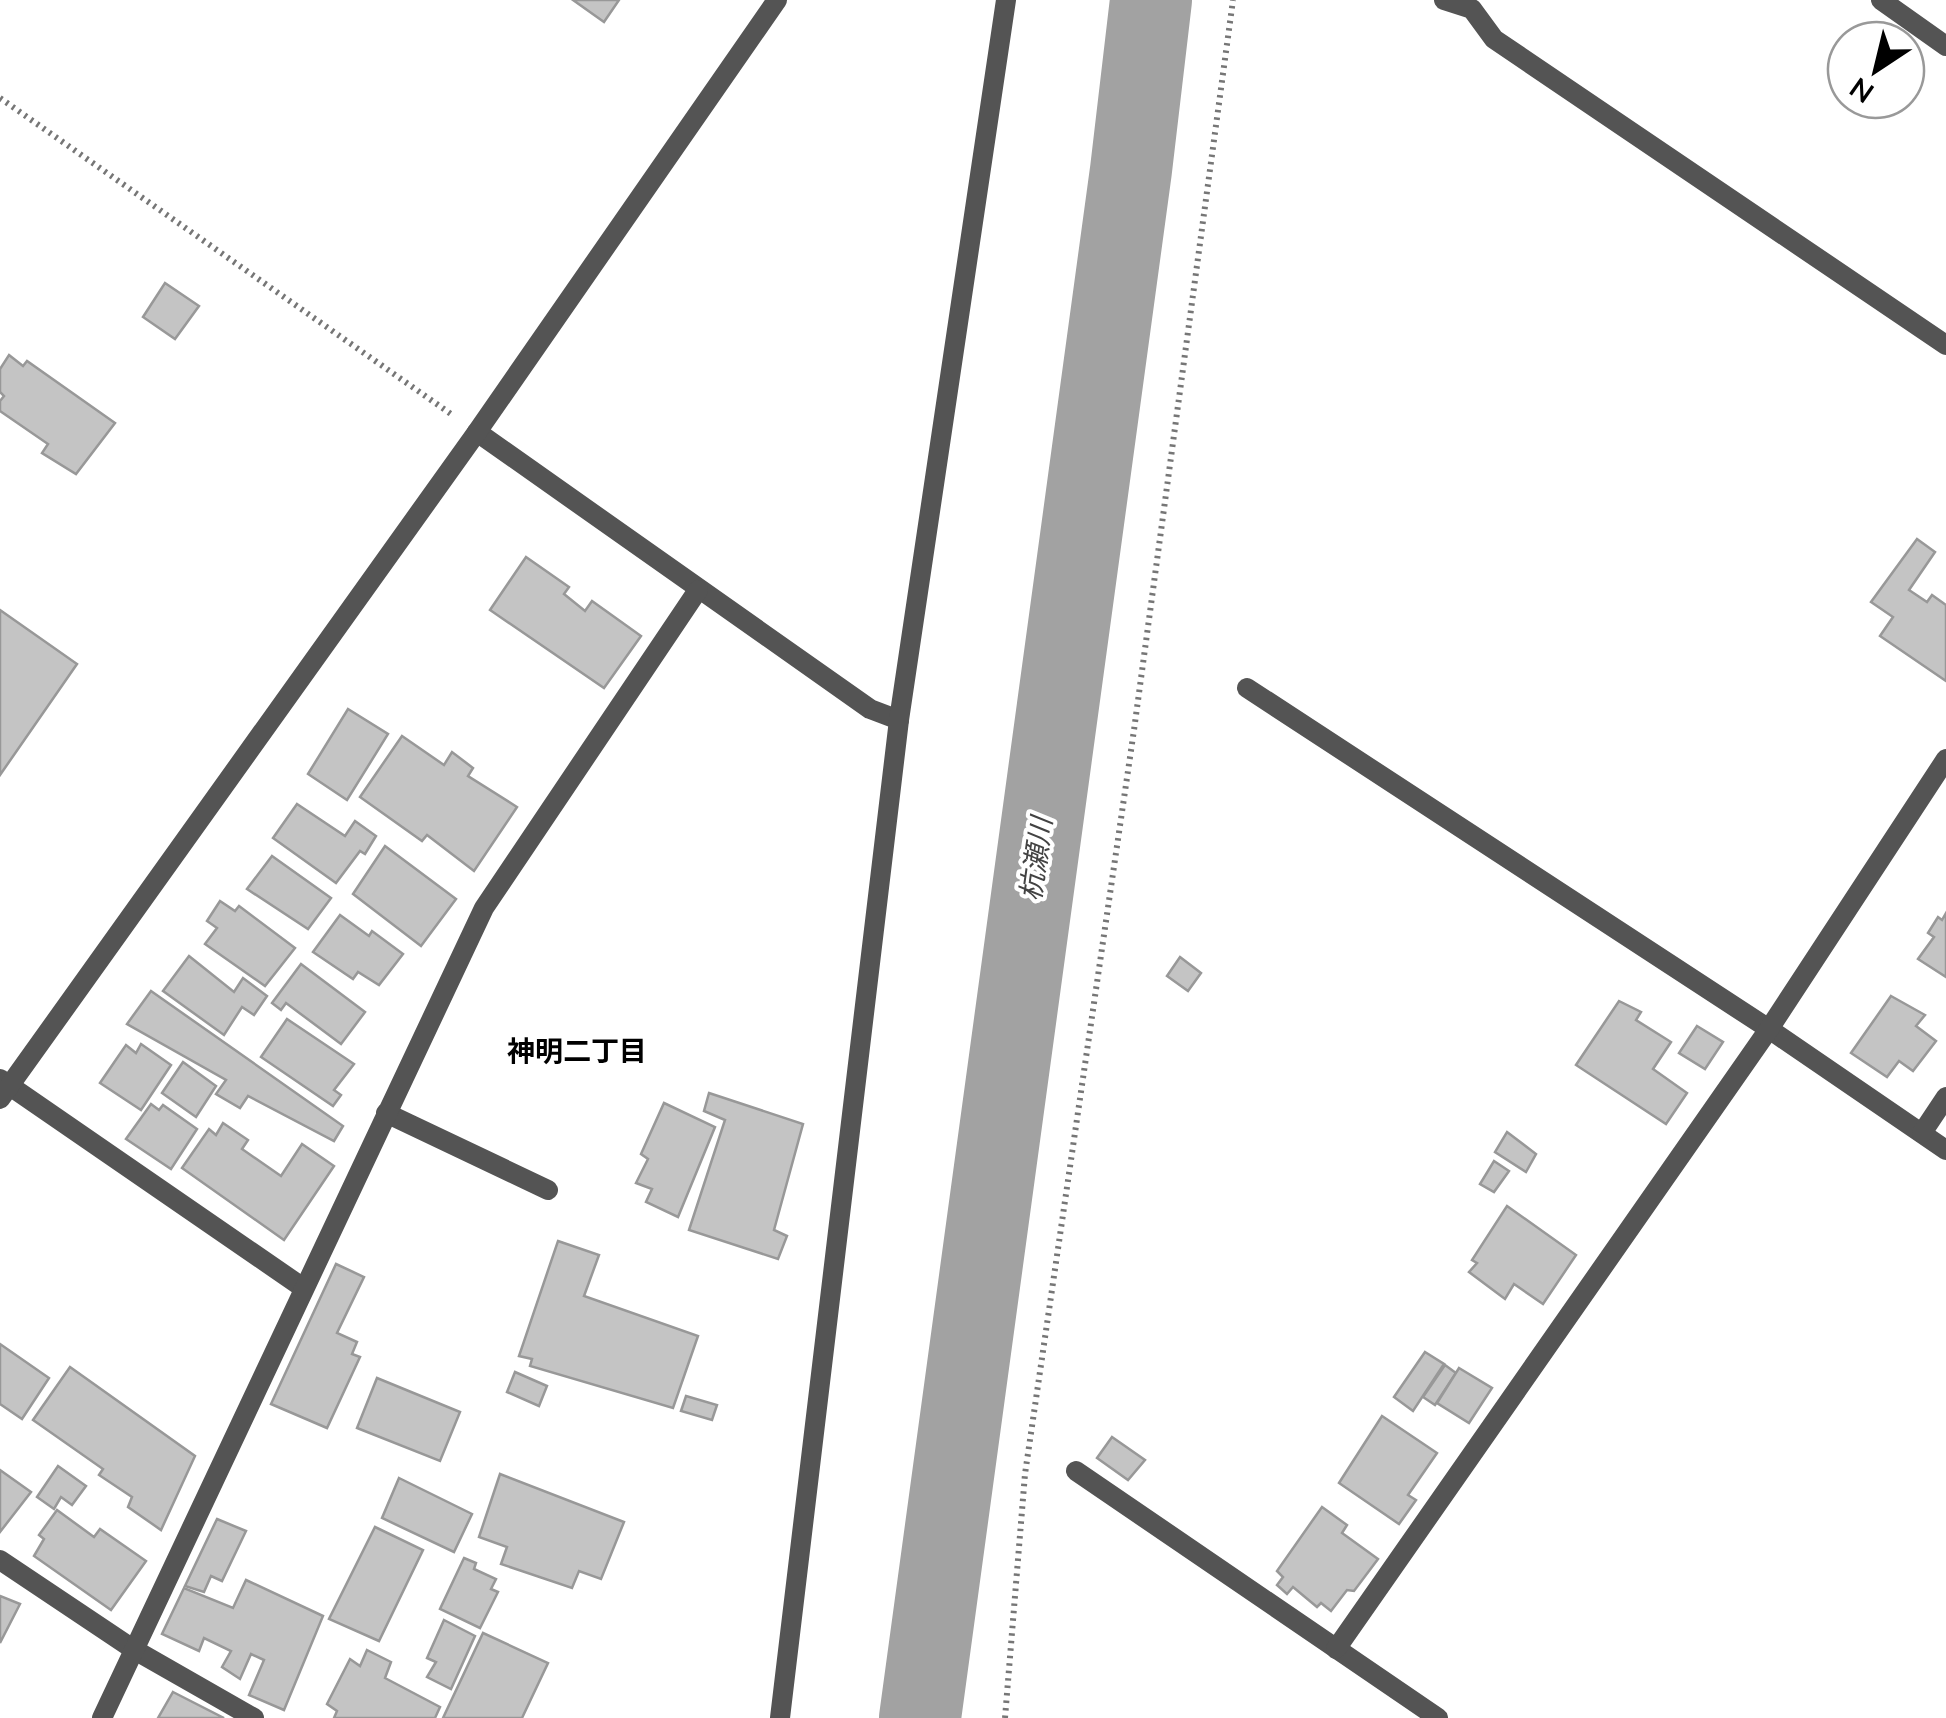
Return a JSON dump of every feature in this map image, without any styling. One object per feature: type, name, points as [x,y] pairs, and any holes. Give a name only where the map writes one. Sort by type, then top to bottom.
[{"type":"street","points":[[302,1287],[3,1088],[477,432],[776,0]]},
{"type":"street","points":[[780,1718],[899,720],[1006,0]]},
{"type":"street","points":[[1444,0],[1474,4],[1494,39],[1946,345]]},
{"type":"street","points":[[1881,0],[1946,46]]},
{"type":"street","points":[[477,432],[870,709],[899,720]]},
{"type":"street","points":[[102,1718],[484,908],[698,590]]},
{"type":"street","points":[[1247,688],[1770,1029],[1946,1150]]},
{"type":"street","points":[[1336,1649],[1770,1029],[1946,759]]},
{"type":"street","points":[[1922,1133],[1946,1097]]},
{"type":"street","points":[[386,1113],[548,1190]]},
{"type":"street","points":[[1076,1471],[1438,1718]]},
{"type":"street","points":[[0,1560],[133,1650],[254,1718]]},
{"type":"path","points":[[1006,1718],[1025,1474],[1134,730],[1233,0]]},
{"type":"path","points":[[0,98],[477,432]]},
{"type":"building","points":[[573,0],[619,0],[604,22]]},
{"type":"building","points":[[165,283],[199,306],[175,339],[143,317]]},
{"type":"building","points":[[9,355],[23,366],[27,361],[115,423],[76,474],[42,453],[48,444],[0,411],[4,396],[0,392],[0,369]]},
{"type":"building","points":[[1917,539],[1935,552],[1909,590],[1927,602],[1932,595],[1946,605],[1946,681],[1880,636],[1893,617],[1871,602]]},
{"type":"building","points":[[526,557],[569,587],[564,594],[585,611],[592,601],[641,636],[604,688],[490,610]]},
{"type":"building","points":[[0,610],[77,664],[0,775]]},
{"type":"building","points":[[348,709],[388,734],[347,800],[308,774]]},
{"type":"building","points":[[402,736],[444,765],[452,752],[473,768],[468,776],[517,807],[474,871],[427,835],[422,841],[360,797]]},
{"type":"building","points":[[297,804],[345,836],[355,821],[376,836],[365,854],[360,851],[336,883],[273,838]]},
{"type":"building","points":[[385,846],[456,899],[421,946],[353,894]]},
{"type":"building","points":[[272,856],[331,898],[308,929],[247,889]]},
{"type":"building","points":[[220,901],[235,911],[239,906],[295,948],[265,986],[205,944],[217,928],[207,921]]},
{"type":"building","points":[[1946,913],[1946,977],[1918,959],[1934,937],[1928,933],[1938,917],[1942,920]]},
{"type":"building","points":[[340,915],[369,936],[372,931],[403,954],[379,985],[358,972],[353,979],[313,952]]},
{"type":"building","points":[[189,956],[234,992],[243,978],[267,996],[254,1015],[242,1007],[224,1035],[163,991]]},
{"type":"building","points":[[1180,957],[1201,973],[1188,991],[1167,976]]},
{"type":"building","points":[[301,964],[365,1012],[341,1044],[286,1003],[281,1010],[272,1003]]},
{"type":"building","points":[[151,991],[343,1126],[334,1141],[248,1096],[240,1108],[216,1094],[226,1080],[127,1024]]},
{"type":"building","points":[[1891,996],[1925,1015],[1916,1026],[1936,1041],[1913,1071],[1899,1061],[1887,1077],[1851,1053]]},
{"type":"building","points":[[1619,1001],[1641,1012],[1636,1020],[1671,1042],[1653,1069],[1687,1093],[1666,1124],[1576,1065]]},
{"type":"building","points":[[287,1019],[354,1064],[334,1090],[341,1095],[333,1106],[261,1057]]},
{"type":"building","points":[[1697,1026],[1723,1042],[1705,1069],[1679,1053]]},
{"type":"building","points":[[141,1044],[171,1065],[141,1110],[100,1083],[126,1045],[136,1053]]},
{"type":"building","points":[[183,1062],[216,1086],[196,1117],[162,1093]]},
{"type":"building","points":[[709,1093],[803,1124],[774,1230],[787,1236],[778,1259],[689,1230],[725,1120],[704,1111]]},
{"type":"building","points":[[664,1103],[715,1127],[678,1217],[646,1202],[652,1189],[636,1183],[648,1159],[641,1154]]},
{"type":"building","points":[[151,1104],[159,1110],[163,1105],[197,1129],[171,1169],[126,1139]]},
{"type":"building","points":[[223,1123],[248,1140],[242,1149],[281,1176],[302,1144],[334,1166],[284,1240],[182,1168],[209,1129],[216,1135]]},
{"type":"building","points":[[1507,1132],[1536,1154],[1526,1172],[1495,1152]]},
{"type":"building","points":[[1494,1161],[1509,1171],[1494,1192],[1480,1184]]},
{"type":"building","points":[[1507,1206],[1576,1255],[1543,1304],[1514,1284],[1505,1299],[1469,1272],[1477,1263],[1472,1260]]},
{"type":"building","points":[[558,1241],[599,1255],[584,1296],[698,1336],[673,1408],[530,1366],[532,1359],[519,1356]]},
{"type":"building","points":[[336,1264],[364,1277],[337,1333],[357,1342],[352,1354],[360,1357],[327,1428],[271,1404]]},
{"type":"building","points":[[0,1344],[49,1378],[22,1419],[0,1404]]},
{"type":"building","points":[[1425,1352],[1444,1364],[1413,1411],[1394,1397]]},
{"type":"building","points":[[1445,1365],[1456,1373],[1435,1405],[1423,1397]]},
{"type":"building","points":[[70,1367],[195,1456],[161,1530],[128,1507],[132,1497],[99,1475],[103,1469],[33,1420]]},
{"type":"building","points":[[1459,1368],[1492,1388],[1469,1423],[1437,1403]]},
{"type":"building","points":[[515,1372],[547,1386],[539,1406],[507,1392]]},
{"type":"building","points":[[377,1378],[460,1412],[440,1461],[357,1428]]},
{"type":"building","points":[[686,1396],[717,1405],[712,1420],[681,1411]]},
{"type":"building","points":[[1382,1416],[1437,1453],[1408,1495],[1416,1500],[1399,1524],[1339,1483]]},
{"type":"building","points":[[1112,1437],[1145,1460],[1128,1480],[1097,1458]]},
{"type":"building","points":[[58,1466],[86,1486],[72,1505],[61,1497],[54,1509],[37,1497]]},
{"type":"building","points":[[0,1470],[31,1492],[0,1532]]},
{"type":"building","points":[[500,1474],[624,1522],[601,1579],[579,1571],[572,1588],[501,1564],[507,1547],[479,1537]]},
{"type":"building","points":[[399,1478],[472,1514],[454,1552],[382,1518]]},
{"type":"building","points":[[1322,1507],[1347,1525],[1342,1533],[1378,1559],[1354,1591],[1347,1590],[1331,1611],[1321,1603],[1317,1607],[1293,1587],[1287,1594],[1277,1585],[1283,1577],[1277,1571]]},
{"type":"building","points":[[57,1510],[94,1537],[100,1529],[146,1561],[111,1610],[34,1556],[44,1539],[39,1535]]},
{"type":"building","points":[[217,1519],[246,1531],[222,1581],[211,1576],[204,1592],[185,1586]]},
{"type":"building","points":[[375,1527],[423,1550],[379,1641],[329,1619]]},
{"type":"building","points":[[464,1558],[476,1563],[474,1569],[496,1579],[491,1589],[498,1592],[480,1628],[440,1609]]},
{"type":"building","points":[[246,1580],[323,1616],[284,1710],[249,1695],[264,1660],[251,1654],[240,1679],[222,1667],[231,1651],[204,1638],[199,1651],[162,1634],[184,1588],[233,1608]]},
{"type":"building","points":[[0,1596],[20,1604],[0,1643]]},
{"type":"building","points":[[444,1620],[475,1636],[451,1689],[427,1677],[436,1662],[427,1658]]},
{"type":"building","points":[[483,1633],[548,1663],[522,1718],[443,1718]]},
{"type":"building","points":[[367,1650],[391,1662],[385,1678],[440,1707],[435,1718],[334,1718],[337,1711],[327,1704],[350,1659],[360,1666]]},
{"type":"building","points":[[173,1692],[224,1718],[158,1718]]},
{"type":"waterway","name":"杭瀬川","points":[[920,1718],[1151,0]]},
{"type":"district","name":"神明二丁目","points":[[577,1051]]}]
